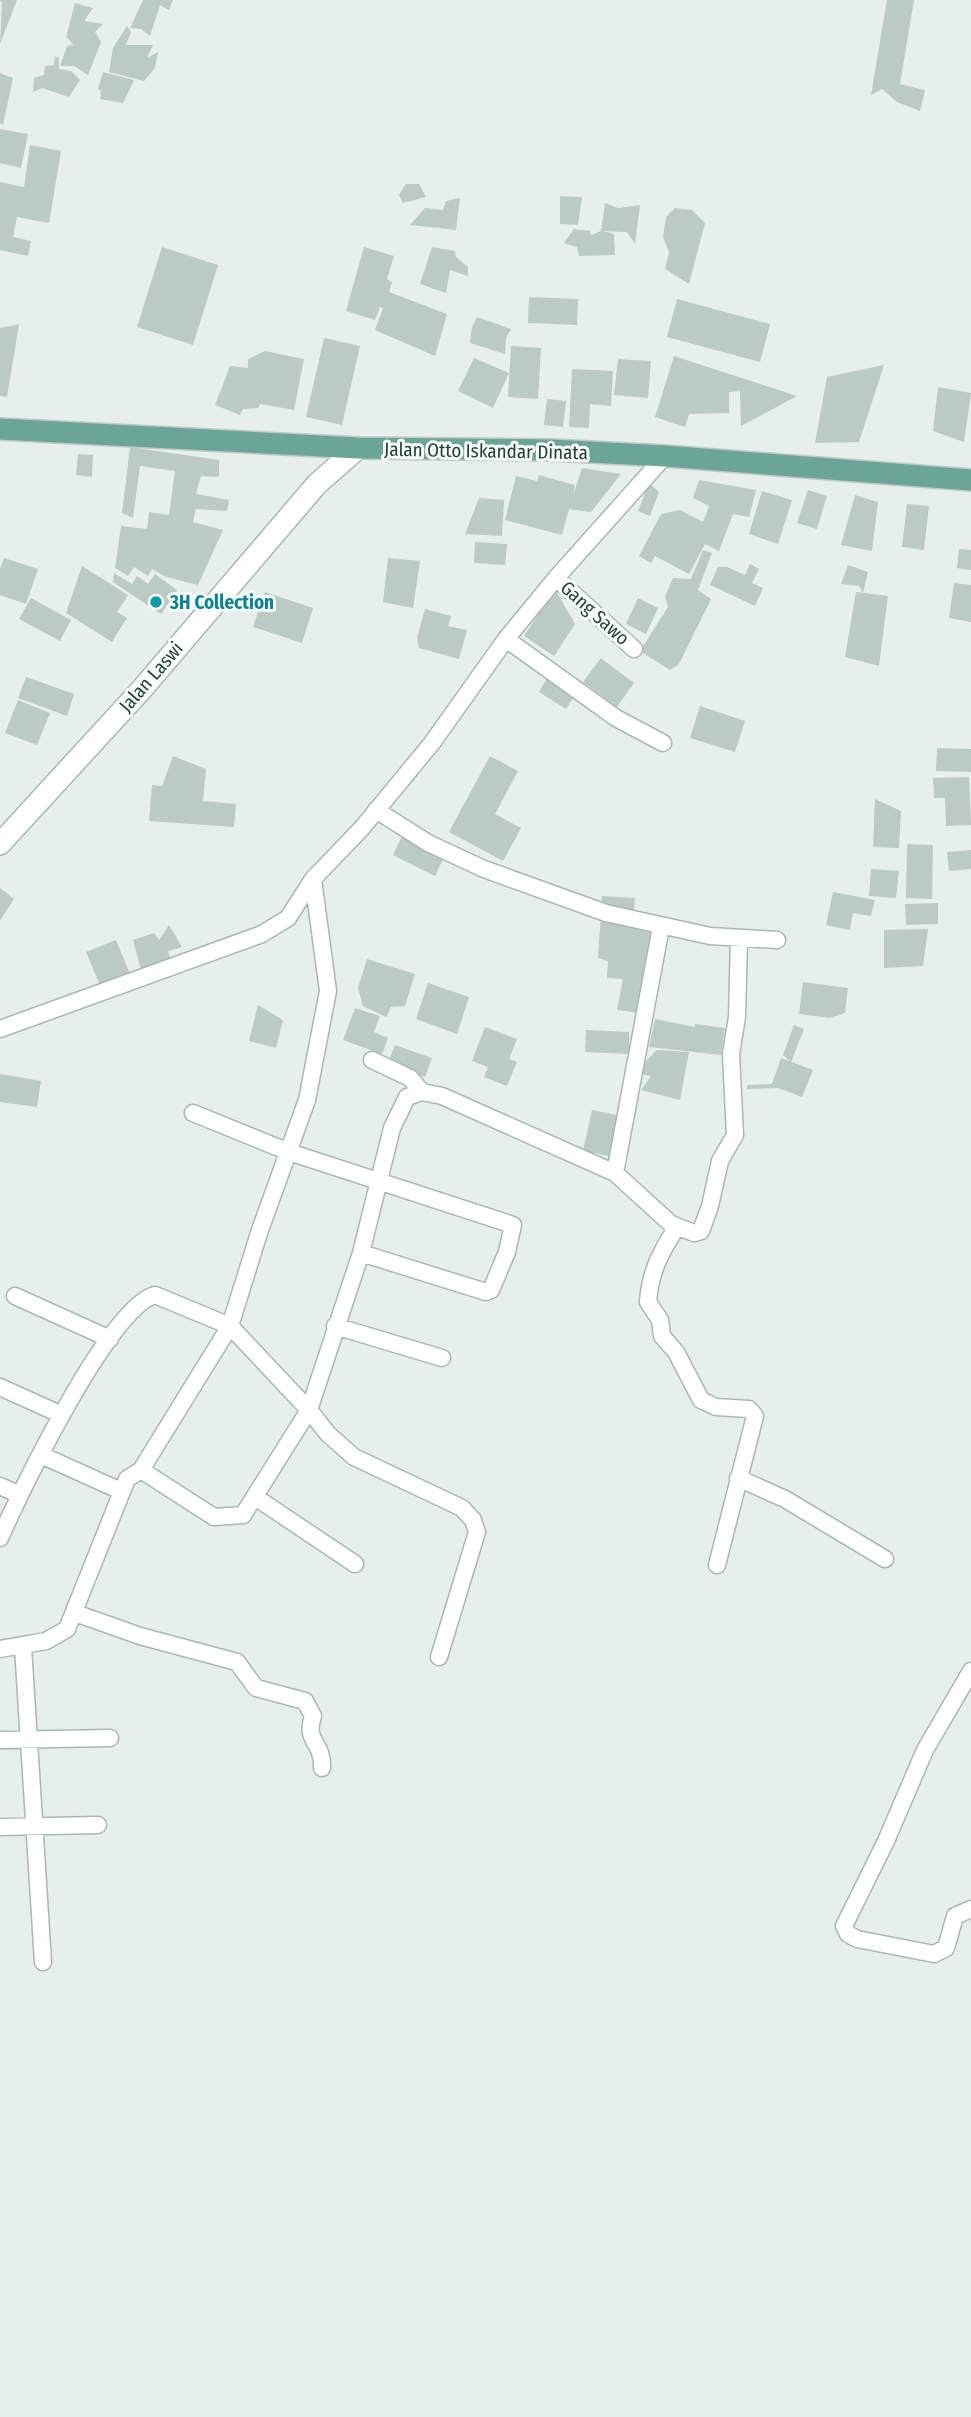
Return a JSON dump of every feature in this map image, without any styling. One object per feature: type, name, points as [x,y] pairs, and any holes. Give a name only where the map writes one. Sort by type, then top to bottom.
[{"type":"main road","name":"Jalan Otto Iskandar Dinata","points":[[0,429],[358,449],[552,450],[971,480]]},
{"type":"street","name":"Jalan Laswi","points":[[0,843],[142,689],[308,494],[358,449]]},
{"type":"street","points":[[0,1029],[262,934],[288,918],[313,879],[432,743],[506,639],[556,578],[665,456]]},
{"type":"street","name":"Gang Sawo","points":[[556,578],[634,649]]},
{"type":"street","points":[[506,639],[616,718],[663,743]]},
{"type":"street","points":[[376,810],[428,843],[484,869],[606,913],[710,936],[778,940]]},
{"type":"street","points":[[0,1649],[23,1647],[58,1636],[67,1629],[127,1479],[141,1471],[230,1326],[260,1230],[307,1100],[328,991],[313,879]]},
{"type":"street","points":[[615,1173],[661,927]]},
{"type":"street","points":[[141,1471],[214,1517],[243,1515],[309,1410],[361,1253],[392,1128],[407,1097],[422,1092],[442,1096],[615,1173],[670,1221],[694,1234],[701,1231],[710,1206],[720,1161],[735,1135],[731,1054],[737,1017],[739,938]]},
{"type":"street","points":[[372,1060],[410,1077],[422,1092]]},
{"type":"street","points":[[193,1113],[289,1152],[513,1225],[496,1278],[491,1290],[486,1292],[361,1253]]},
{"type":"street","points":[[670,1221],[651,1277],[648,1302],[660,1320],[662,1336],[676,1352],[706,1405],[748,1409],[754,1413],[755,1419],[717,1565]]},
{"type":"street","points":[[0,1538],[62,1415],[110,1339],[143,1298],[155,1295],[230,1326],[328,1434],[354,1457],[462,1508],[473,1520],[477,1532],[439,1657]]},
{"type":"street","points":[[15,1296],[110,1339]]},
{"type":"street","points":[[335,1326],[442,1358]]},
{"type":"street","points":[[0,1387],[62,1415]]},
{"type":"street","points":[[41,1455],[121,1491]]},
{"type":"street","points":[[738,1478],[785,1499],[885,1559]]},
{"type":"street","points":[[0,1486],[20,1495]]},
{"type":"street","points":[[255,1497],[355,1564]]},
{"type":"street","points":[[75,1614],[140,1636],[237,1662],[256,1688],[305,1701],[313,1716],[309,1727],[312,1738],[321,1748],[322,1768]]},
{"type":"street","points":[[23,1647],[43,1962]]},
{"type":"street","points":[[971,1671],[925,1750],[886,1841],[844,1926],[848,1934],[857,1939],[934,1954],[946,1948],[955,1916],[971,1909]]},
{"type":"street","points":[[0,1740],[110,1738]]},
{"type":"street","points":[[0,1827],[99,1825]]},
{"type":"building","points":[[0,0],[17,0],[0,44],[2,3]]},
{"type":"building","points":[[143,0],[173,0],[169,10],[160,5],[150,36],[141,29],[130,28]]},
{"type":"building","points":[[887,0],[914,0],[900,84],[925,90],[920,111],[897,102],[882,89],[871,95]]},
{"type":"building","points":[[75,3],[93,8],[84,21],[103,24],[95,32],[101,42],[88,75],[74,66],[60,66],[67,46],[74,45],[66,37]]},
{"type":"building","points":[[127,26],[131,32],[126,45],[153,45],[147,58],[158,52],[155,68],[144,81],[109,72],[113,48]]},
{"type":"building","points":[[55,56],[59,58],[59,69],[71,71],[80,80],[69,97],[42,88],[33,92],[34,78],[44,75],[45,66],[54,65]]},
{"type":"building","points":[[103,72],[134,80],[123,103],[100,99],[101,91],[98,89]]},
{"type":"building","points":[[0,73],[13,78],[3,125],[0,123]]},
{"type":"building","points":[[0,129],[28,134],[21,168],[0,163]]},
{"type":"building","points":[[30,145],[61,151],[49,223],[17,217],[13,237],[31,241],[28,256],[0,250],[0,182],[24,187]]},
{"type":"building","points":[[406,184],[419,184],[426,197],[403,203],[399,195]]},
{"type":"building","points":[[560,196],[582,197],[578,225],[560,224]]},
{"type":"building","points":[[460,198],[456,230],[410,225],[425,208],[443,210],[446,201]]},
{"type":"building","points":[[605,203],[618,208],[640,205],[635,244],[627,232],[603,231],[614,234],[615,255],[579,256],[577,247],[564,243],[574,229],[590,231],[591,235],[601,231]]},
{"type":"building","points":[[675,208],[692,210],[705,223],[689,284],[665,269],[669,252],[663,237],[666,217]]},
{"type":"building","points":[[162,247],[218,265],[193,345],[137,327]]},
{"type":"building","points":[[364,247],[394,256],[387,279],[392,282],[389,292],[447,314],[435,356],[375,330],[383,308],[380,307],[375,320],[346,311]]},
{"type":"building","points":[[432,247],[455,251],[456,257],[468,267],[468,276],[450,270],[446,293],[420,284]]},
{"type":"building","points":[[529,297],[578,299],[577,325],[528,323]]},
{"type":"building","points":[[677,299],[770,324],[760,362],[667,337]]},
{"type":"building","points":[[477,317],[511,329],[506,338],[505,354],[470,343],[472,327]]},
{"type":"building","points":[[19,324],[7,397],[0,396],[0,328]]},
{"type":"building","points":[[324,338],[360,346],[342,425],[306,417]]},
{"type":"building","points":[[511,346],[541,348],[538,399],[508,397]]},
{"type":"building","points":[[265,351],[304,359],[294,410],[260,404],[258,408],[243,409],[240,415],[215,405],[230,366],[248,368],[248,359]]},
{"type":"building","points":[[674,356],[797,396],[741,426],[740,391],[729,392],[729,413],[689,414],[685,427],[655,417]]},
{"type":"building","points":[[474,358],[509,373],[493,408],[458,391]]},
{"type":"building","points":[[618,359],[651,361],[648,398],[614,395]]},
{"type":"building","points":[[884,365],[859,442],[815,443],[827,377]]},
{"type":"building","points":[[572,369],[613,371],[611,406],[590,404],[589,428],[569,427]]},
{"type":"building","points":[[938,387],[971,393],[964,442],[933,431]]},
{"type":"building","points":[[547,399],[566,401],[563,427],[544,425]]},
{"type":"building","points":[[130,447],[219,460],[219,477],[201,476],[196,494],[229,500],[227,511],[196,509],[193,522],[223,530],[198,585],[166,577],[152,569],[148,576],[134,567],[128,576],[115,568],[121,526],[147,529],[149,512],[169,515],[175,471],[140,466],[133,518],[122,513]]},
{"type":"building","points":[[78,454],[93,455],[92,477],[76,475]]},
{"type":"building","points":[[582,468],[621,474],[591,512],[569,509],[562,535],[505,520],[516,476],[537,481],[539,475],[575,485],[573,496]]},
{"type":"building","points":[[699,480],[756,490],[749,517],[733,514],[719,551],[705,544],[689,574],[655,556],[651,563],[639,556],[661,514],[680,510],[703,522],[709,506],[693,498]]},
{"type":"building","points":[[649,483],[659,492],[650,516],[638,511]]},
{"type":"building","points":[[808,490],[827,496],[817,529],[797,523]]},
{"type":"building","points":[[762,491],[792,500],[778,544],[749,534]]},
{"type":"building","points":[[855,495],[878,502],[872,551],[841,545]]},
{"type":"building","points":[[479,498],[504,500],[502,536],[465,534]]},
{"type":"building","points":[[907,504],[929,506],[924,550],[902,547]]},
{"type":"building","points":[[475,542],[507,544],[505,565],[474,563]]},
{"type":"building","points":[[959,549],[971,550],[971,570],[957,568]]},
{"type":"building","points":[[703,550],[712,553],[698,590],[711,599],[679,664],[670,670],[640,651],[668,607],[665,596],[673,578],[691,579]]},
{"type":"building","points":[[4,558],[38,569],[26,604],[0,595],[0,569]]},
{"type":"building","points":[[388,558],[420,561],[413,608],[383,602]]},
{"type":"building","points":[[750,564],[759,569],[752,583],[763,588],[755,606],[710,585],[718,567],[727,567],[745,575]]},
{"type":"building","points":[[848,565],[868,572],[863,593],[859,586],[841,584]]},
{"type":"building","points":[[82,566],[128,595],[117,612],[127,618],[112,642],[66,613]]},
{"type":"building","name":"3H Collection","points":[[114,573],[132,584],[137,576],[148,584],[155,574],[177,590],[161,614],[113,582]]},
{"type":"building","points":[[954,583],[971,585],[971,622],[949,618]]},
{"type":"building","points":[[555,589],[575,624],[554,656],[524,636]]},
{"type":"building","points":[[265,592],[313,608],[302,643],[253,627]]},
{"type":"building","points":[[856,592],[888,596],[879,666],[845,657]]},
{"type":"building","points":[[31,598],[71,620],[60,641],[19,619]]},
{"type":"building","points":[[638,598],[658,608],[646,634],[626,624]]},
{"type":"building","points":[[425,609],[451,616],[448,626],[467,630],[459,659],[419,648],[417,638]]},
{"type":"building","points":[[601,658],[634,683],[617,707],[583,682]]},
{"type":"building","points":[[548,676],[576,693],[566,709],[539,692]]},
{"type":"building","points":[[26,677],[74,694],[67,716],[18,698]]},
{"type":"building","points":[[18,700],[50,713],[37,745],[5,733]]},
{"type":"building","points":[[700,706],[745,721],[735,752],[690,738]]},
{"type":"building","points":[[937,748],[971,749],[971,772],[936,771]]},
{"type":"building","points":[[173,756],[206,769],[203,801],[236,804],[234,827],[149,821],[152,785],[162,786]]},
{"type":"building","points":[[490,756],[518,771],[495,814],[521,828],[503,861],[449,832]]},
{"type":"building","points":[[969,777],[971,825],[946,826],[945,798],[934,798],[933,778]]},
{"type":"building","points":[[875,799],[901,811],[899,848],[873,847]]},
{"type":"building","points":[[403,834],[445,855],[435,876],[393,855]]},
{"type":"building","points":[[907,844],[933,845],[932,899],[906,898]]},
{"type":"building","points":[[971,850],[971,869],[949,871],[947,852]]},
{"type":"building","points":[[871,869],[899,871],[896,898],[869,896]]},
{"type":"building","points":[[0,888],[14,899],[0,921]]},
{"type":"building","points":[[833,892],[875,900],[871,916],[853,913],[850,930],[826,925]]},
{"type":"building","points":[[602,896],[635,898],[633,926],[653,927],[639,1013],[617,1010],[623,979],[607,978],[608,961],[598,958]]},
{"type":"building","points":[[938,903],[938,924],[906,925],[905,904]]},
{"type":"building","points":[[169,925],[182,947],[168,951],[171,962],[141,970],[133,940],[154,933],[159,940]]},
{"type":"building","points":[[928,929],[923,966],[884,968],[884,930]]},
{"type":"building","points":[[116,940],[131,976],[101,988],[86,952]]},
{"type":"building","points":[[367,959],[415,974],[405,1006],[391,1007],[386,1017],[363,1006],[358,988]]},
{"type":"building","points":[[803,982],[848,988],[845,1013],[830,1018],[799,1014]]},
{"type":"building","points":[[428,983],[469,997],[457,1034],[416,1019]]},
{"type":"building","points":[[258,1005],[283,1020],[276,1048],[249,1041]]},
{"type":"building","points":[[355,1008],[380,1016],[374,1032],[388,1038],[382,1054],[343,1040]]},
{"type":"building","points":[[655,1019],[695,1027],[695,1024],[725,1028],[721,1055],[649,1047]]},
{"type":"building","points":[[794,1025],[804,1029],[791,1062],[783,1055]]},
{"type":"building","points":[[485,1027],[517,1039],[509,1059],[517,1062],[507,1086],[484,1077],[488,1067],[472,1061]]},
{"type":"building","points":[[586,1030],[629,1032],[629,1054],[585,1052]]},
{"type":"building","points":[[395,1045],[432,1058],[425,1077],[388,1063]]},
{"type":"building","points":[[657,1050],[689,1052],[680,1100],[641,1090],[651,1076],[640,1074],[640,1067]]},
{"type":"building","points":[[781,1058],[813,1070],[802,1097],[778,1088],[747,1089],[747,1085],[772,1084]]},
{"type":"building","points":[[0,1074],[41,1081],[37,1107],[0,1102]]},
{"type":"building","points":[[592,1110],[617,1115],[609,1156],[583,1151]]},
{"type":"place","name":"3H Collection","points":[[156,602]]}]
